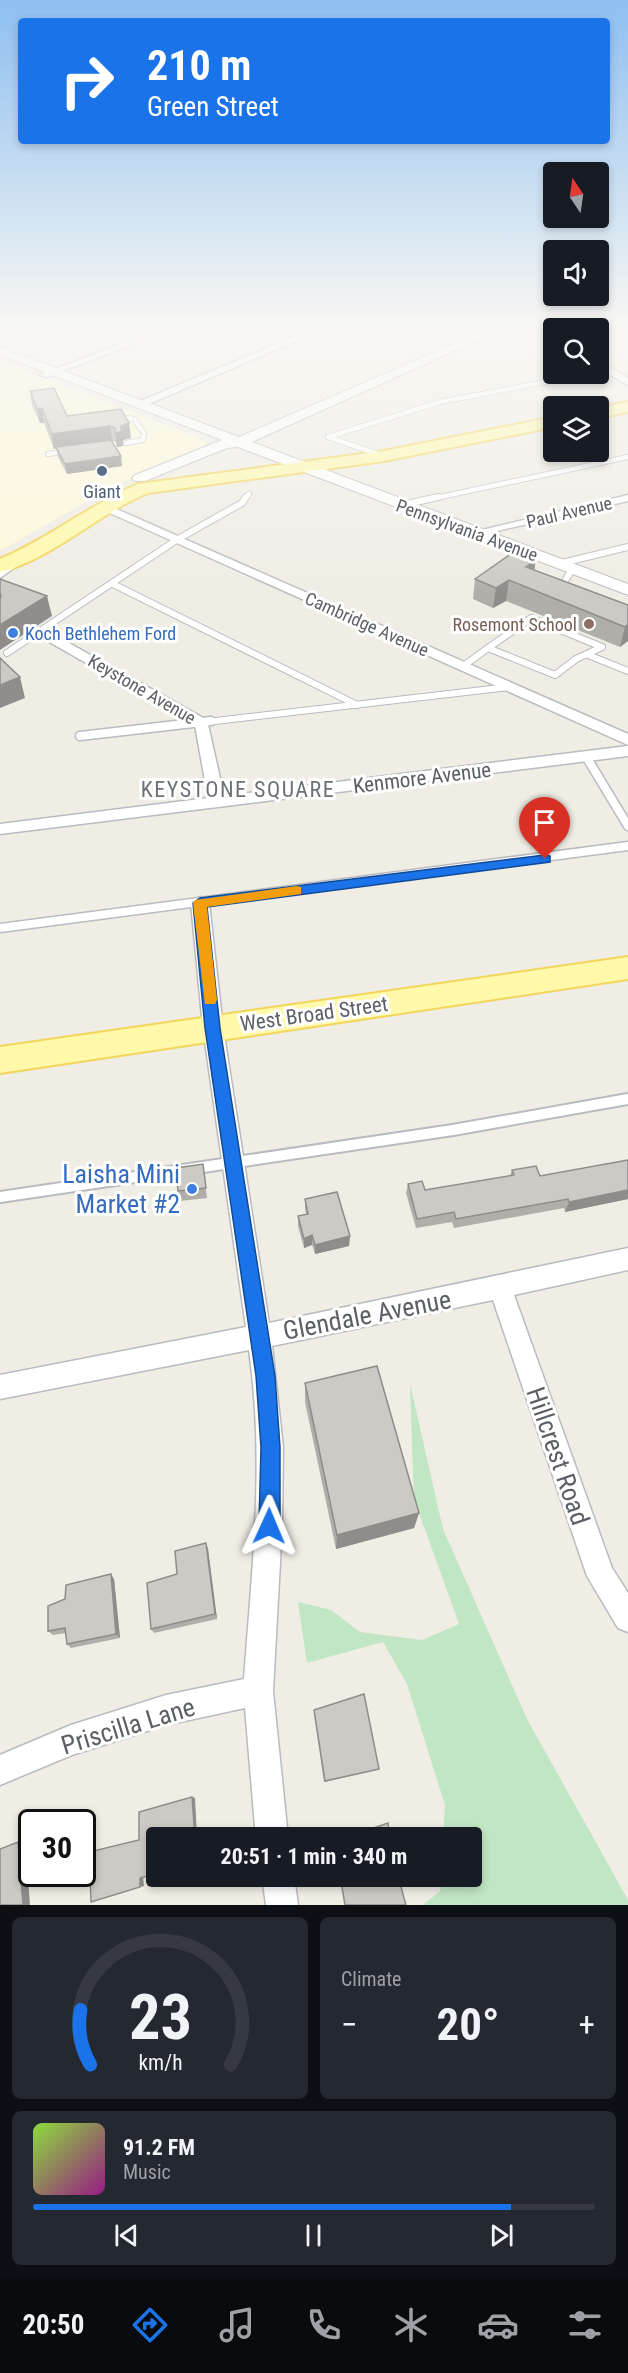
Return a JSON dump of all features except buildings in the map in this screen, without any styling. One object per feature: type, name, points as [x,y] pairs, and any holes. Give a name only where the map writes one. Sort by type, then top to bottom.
[{"type":"main road","points":[[0,566],[27,554],[142,483],[306,468],[384,456],[543,424]]},
{"type":"main road","points":[[0,555],[38,536],[116,489],[168,476],[231,472],[244,474]]},
{"type":"main road","name":"West Broad Street","points":[[0,1060],[628,968]]},
{"type":"street","name":"Pennsylvania Avenue","points":[[164,417],[234,444]]},
{"type":"street","name":"Pennsylvania Avenue","points":[[171,417],[277,462],[306,468],[628,590]]},
{"type":"street","points":[[142,483],[296,417]]},
{"type":"street","points":[[168,476],[234,444]]},
{"type":"street","points":[[353,487],[346,474],[357,460]]},
{"type":"street","name":"Paul Avenue","points":[[476,533],[628,498]]},
{"type":"street","name":"Cambridge Avenue","points":[[105,507],[628,740]]},
{"type":"street","points":[[0,574],[27,554]]},
{"type":"street","name":"Keystone Avenue","points":[[42,632],[202,723],[217,803]]},
{"type":"street","name":"Kenmore Avenue","points":[[0,830],[587,758],[628,751]]},
{"type":"street","points":[[200,903],[213,1028],[260,1336],[270,1447],[269,1526],[258,1690],[271,1827]]},
{"type":"street","name":"Glendale Avenue","points":[[0,1387],[500,1288],[628,1259]]},
{"type":"street","name":"Hillcrest Road","points":[[500,1288],[601,1576],[628,1618]]},
{"type":"street","name":"Priscilla Lane","points":[[0,1770],[71,1740],[166,1710],[258,1690]]},
{"type":"street","points":[[280,1887],[282,1905]]},
{"type":"lane","points":[[111,417],[134,419],[144,433],[143,440],[126,443]]},
{"type":"lane","points":[[384,456],[328,437],[392,417]]},
{"type":"lane","points":[[48,454],[80,450]]},
{"type":"lane","points":[[402,506],[628,457]]},
{"type":"lane","points":[[7,653],[42,632],[178,539],[227,513],[242,503],[249,494]]},
{"type":"lane","points":[[572,592],[561,588],[565,567],[628,547]]},
{"type":"lane","points":[[113,584],[357,705]]},
{"type":"lane","points":[[462,667],[488,648],[531,618],[602,647],[588,656],[576,659],[555,675],[488,648]]},
{"type":"lane","points":[[588,656],[628,671]]},
{"type":"lane","points":[[80,736],[509,687]]},
{"type":"lane","points":[[587,758],[628,826]]},
{"type":"lane","points":[[0,928],[628,846]]},
{"type":"lane","points":[[0,1197],[453,1130],[628,1099]]},
{"type":"shaded area","points":[[0,417],[144,417],[199,438],[208,444],[112,487],[0,551]]},
{"type":"green space","points":[[410,1384],[443,1529],[527,1719],[628,1900],[628,1905],[423,1905],[440,1891],[440,1887],[482,1887],[482,1827],[444,1827],[445,1805],[407,1684],[383,1642],[307,1663],[298,1602],[331,1610],[360,1632],[422,1640],[459,1624],[414,1499]]},
{"type":"slow traffic","points":[[210,1000],[200,903],[297,890]]},
{"type":"place","name":"Giant","points":[[102,471]]},
{"type":"place","name":"Rosemont School","points":[[589,624]]},
{"type":"place","name":"Koch Bethlehem Ford","points":[[13,633]]},
{"type":"place","name":"Laisha Mini Market #2","points":[[192,1189]]},
{"type":"district","name":"KEYSTONE SQUARE","points":[[238,789]]},
{"type":"route","points":[[269,1526],[270,1447],[266,1376],[213,1028],[200,903],[545,859]]}]
